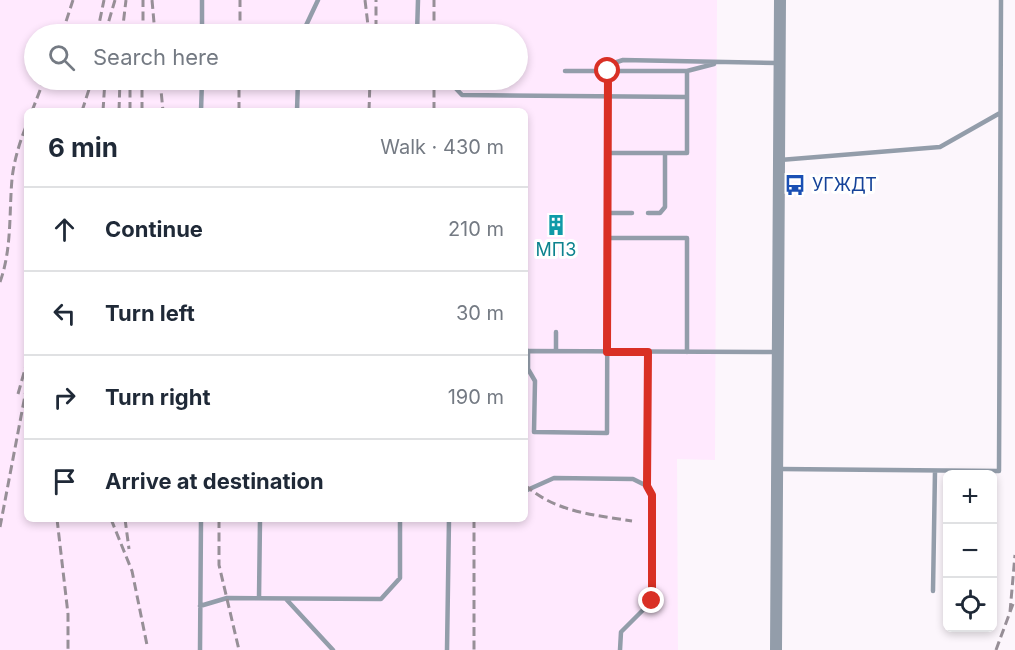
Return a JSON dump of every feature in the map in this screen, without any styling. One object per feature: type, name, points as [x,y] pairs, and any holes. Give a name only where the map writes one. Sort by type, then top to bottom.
[{"type":"street","points":[[776,650],[780,0]]},
{"type":"lane","points":[[202,0],[202,24]]},
{"type":"lane","points":[[307,24],[318,0]]},
{"type":"lane","points":[[417,24],[418,0]]},
{"type":"lane","points":[[777,469],[999,471],[1001,0]]},
{"type":"lane","points":[[528,369],[535,381],[534,432],[607,433],[608,65],[623,60],[780,63]]},
{"type":"lane","points":[[564,71],[687,71],[721,62]]},
{"type":"lane","points":[[608,153],[687,153],[687,71]]},
{"type":"lane","points":[[201,108],[202,90]]},
{"type":"lane","points":[[297,108],[298,90]]},
{"type":"lane","points":[[457,90],[462,95],[687,97]]},
{"type":"lane","points":[[780,160],[940,147],[1000,113]]},
{"type":"lane","points":[[648,213],[660,213],[665,207],[665,153]]},
{"type":"lane","points":[[608,213],[632,213]]},
{"type":"lane","points":[[608,238],[687,238],[687,352]]},
{"type":"lane","points":[[556,332],[556,351]]},
{"type":"lane","points":[[528,351],[778,352]]},
{"type":"lane","points":[[620,650],[621,632],[652,601],[652,495],[647,486],[648,352]]},
{"type":"lane","points":[[933,591],[935,471]]},
{"type":"lane","points":[[528,490],[554,478],[633,479],[647,486]]},
{"type":"lane","points":[[200,650],[201,522]]},
{"type":"lane","points":[[259,598],[260,522]]},
{"type":"lane","points":[[200,606],[227,598],[381,599],[400,578],[400,522]]},
{"type":"lane","points":[[447,650],[449,522]]},
{"type":"lane","points":[[286,599],[333,650]]},
{"type":"shaded area","points":[[0,0],[717,0],[715,460],[677,459],[678,650],[0,650]]},
{"type":"railway","points":[[65,24],[73,0]]},
{"type":"railway","points":[[99,24],[104,0]]},
{"type":"railway","points":[[108,24],[115,0]]},
{"type":"railway","points":[[123,24],[126,0]]},
{"type":"railway","points":[[143,0],[143,24]]},
{"type":"railway","points":[[152,0],[154,24]]},
{"type":"railway","points":[[240,0],[240,24]]},
{"type":"railway","points":[[365,0],[368,24]]},
{"type":"railway","points":[[376,0],[376,24]]},
{"type":"railway","points":[[434,0],[434,24]]},
{"type":"railway","points":[[33,108],[40,90]]},
{"type":"railway","points":[[83,108],[89,90]]},
{"type":"railway","points":[[103,108],[104,90]]},
{"type":"railway","points":[[119,108],[120,90]]},
{"type":"railway","points":[[130,90],[130,108]]},
{"type":"railway","points":[[142,90],[142,108]]},
{"type":"railway","points":[[161,90],[163,108]]},
{"type":"railway","points":[[239,90],[239,108]]},
{"type":"railway","points":[[369,108],[370,90]]},
{"type":"railway","points":[[434,90],[434,108]]},
{"type":"railway","points":[[0,282],[7,257],[13,172],[24,133]]},
{"type":"railway","points":[[18,394],[24,373]]},
{"type":"railway","points":[[0,527],[24,401]]},
{"type":"railway","points":[[528,487],[562,507],[632,521]]},
{"type":"railway","points":[[57,522],[68,614],[68,650]]},
{"type":"railway","points":[[112,522],[132,571],[147,645]]},
{"type":"railway","points":[[125,522],[129,549]]},
{"type":"railway","points":[[219,522],[219,565],[239,650]]},
{"type":"railway","points":[[474,522],[474,650]]},
{"type":"railway","points":[[1010,612],[1015,555]]},
{"type":"railway","points":[[996,650],[1013,604]]},
{"type":"place","name":"УГЖДТ","points":[[795,185]]},
{"type":"place","name":"МПЗ","points":[[556,225]]},
{"type":"route","points":[[608,71],[607,352],[648,352],[647,486],[652,495],[652,601]]}]
